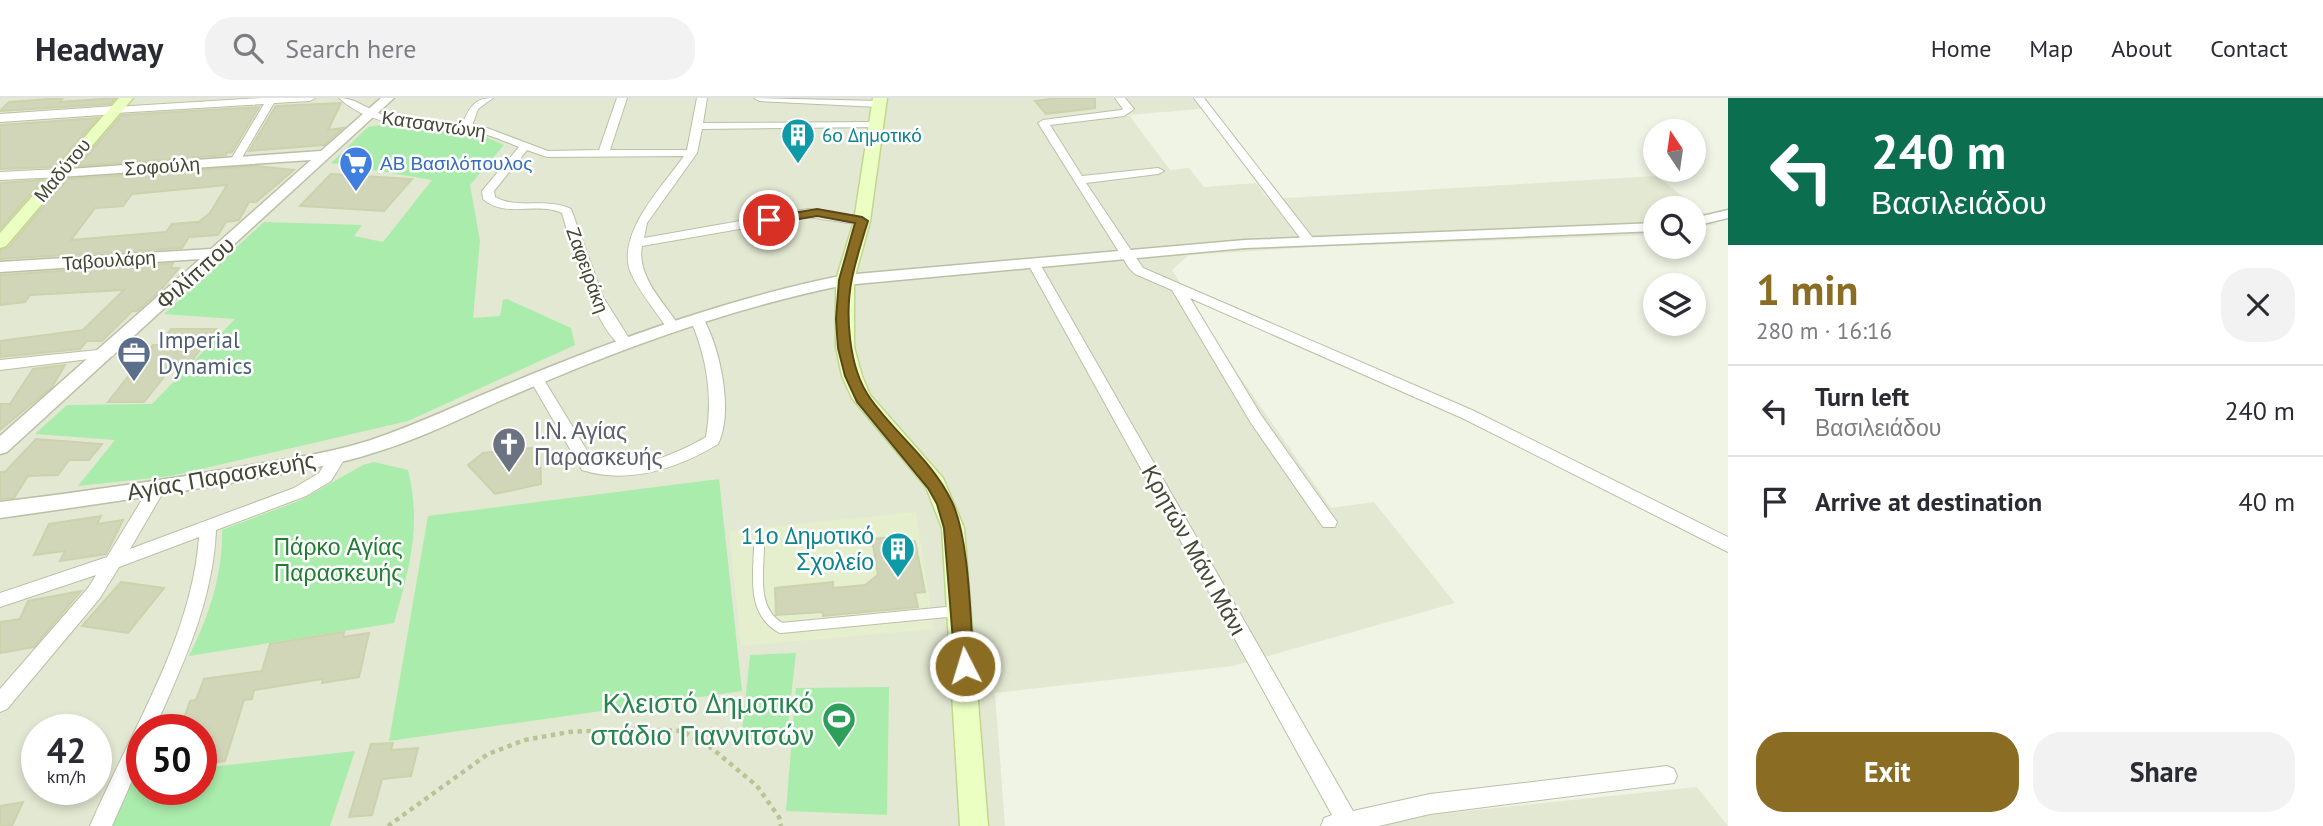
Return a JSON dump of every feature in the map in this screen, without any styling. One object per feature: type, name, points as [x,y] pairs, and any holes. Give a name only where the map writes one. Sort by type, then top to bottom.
[{"type":"main road","name":"Μαδύτου","points":[[0,243],[125,98]]},
{"type":"main road","points":[[878,109],[862,221],[845,280],[845,348],[852,376],[862,398],[935,484],[953,528],[974,826]]},
{"type":"street","points":[[0,117],[310,98]]},
{"type":"street","name":"Κατσαντώνη","points":[[344,98],[370,114],[395,121],[493,132],[525,146],[558,155],[692,153]]},
{"type":"street","name":"Φιλίππου","points":[[0,447],[388,98]]},
{"type":"street","points":[[466,128],[474,108],[488,98]]},
{"type":"street","points":[[603,155],[622,98]]},
{"type":"street","points":[[674,328],[637,272],[634,265],[636,243],[645,214],[692,153],[702,98]]},
{"type":"street","points":[[760,98],[878,109]]},
{"type":"street","points":[[1120,98],[1129,109],[1124,113],[1042,123],[1139,271],[1468,414],[1728,545]]},
{"type":"street","points":[[1199,98],[1308,240]]},
{"type":"street","points":[[235,161],[272,99]]},
{"type":"street","points":[[698,127],[878,109]]},
{"type":"street","name":"Ζαφειράκη","points":[[525,146],[488,191],[489,199],[503,206],[558,206],[567,211],[599,307],[625,344]]},
{"type":"street","name":"Σοφούλη","points":[[0,176],[323,155]]},
{"type":"street","points":[[1079,180],[1158,171]]},
{"type":"street","points":[[636,243],[808,213],[862,221]]},
{"type":"street","points":[[1706,219],[1728,214]]},
{"type":"street","name":"Αγίας Παρασκευής","points":[[0,510],[157,489],[340,455],[438,423],[536,378],[625,344],[800,289],[845,280],[1197,247],[1308,240],[1643,227]]},
{"type":"street","name":"Ταβουλάρη","points":[[0,267],[218,253]]},
{"type":"street","name":"Κρητών Μάνι Μάνι","points":[[1034,264],[1340,824]]},
{"type":"street","points":[[1176,286],[1256,419],[1329,522]]},
{"type":"street","points":[[536,378],[587,466],[603,471],[660,463],[693,451],[713,440],[716,417],[715,376],[708,342],[698,321]]},
{"type":"street","points":[[0,365],[108,352]]},
{"type":"street","points":[[0,600],[113,562],[316,485],[334,466],[340,455]]},
{"type":"street","points":[[0,703],[94,593],[157,489]]},
{"type":"street","points":[[151,714],[192,621],[206,572],[208,527]]},
{"type":"street","points":[[101,826],[126,770]]},
{"type":"street","points":[[1340,824],[1430,804],[1667,776]]},
{"type":"lane","points":[[759,548],[761,604],[769,621],[781,628],[960,611]]},
{"type":"path","points":[[388,826],[488,754],[525,740],[569,732],[629,729],[682,731],[709,746],[757,786],[779,817],[781,826]]},
{"type":"shaded area","points":[[0,98],[1204,98],[1211,108],[1129,115],[1170,170],[1189,168],[1204,187],[1256,183],[1268,199],[1643,177],[1643,182],[1664,182],[1682,196],[1643,196],[1643,235],[1315,247],[1189,255],[1172,270],[1238,374],[1331,508],[1374,502],[1455,603],[1233,666],[995,693],[1005,826],[0,826]]},
{"type":"shaded area","points":[[1706,215],[1717,224],[1706,226]]},
{"type":"shaded area","points":[[916,512],[934,629],[741,646],[729,531]]},
{"type":"shaded area","points":[[1697,787],[1728,826],[1373,826],[1417,816]]},
{"type":"green space","points":[[382,125],[477,133],[504,145],[470,185],[480,241],[473,318],[500,316],[503,300],[507,299],[571,328],[575,345],[408,421],[171,476],[78,486],[115,440],[35,434],[67,405],[152,404],[235,319],[164,314],[264,222],[362,225],[354,236],[383,242],[432,180],[331,163],[368,127]]},
{"type":"green space","name":"Πάρκο Αγίας Παρασκευής","points":[[374,462],[408,470],[412,491],[412,548],[394,623],[189,656],[203,626],[217,579],[222,530],[301,500],[363,465]]},
{"type":"green space","points":[[719,479],[742,691],[389,741],[428,516]]},
{"type":"green space","points":[[796,653],[786,742],[741,740],[750,655]]},
{"type":"green space","name":"Κλειστό Δημοτικό στάδιο Γιαννιτσών","points":[[889,687],[887,815],[786,811],[796,688]]},
{"type":"green space","points":[[355,751],[330,826],[112,826],[126,795],[126,805],[217,805],[217,766]]},
{"type":"building","points":[[63,98],[60,102],[116,98],[110,104],[0,111],[9,102]]},
{"type":"building","points":[[1095,98],[1095,108],[1046,114],[1035,101]]},
{"type":"building","points":[[341,103],[328,130],[343,128],[324,145],[249,151],[276,106]]},
{"type":"building","points":[[259,107],[232,152],[226,155],[78,166],[122,115]]},
{"type":"building","points":[[98,118],[55,167],[0,169],[0,125]]},
{"type":"building","points":[[256,166],[294,170],[256,202],[249,202],[239,220],[226,222],[218,235],[189,237],[182,248],[0,259],[0,250],[8,248],[67,179]],"holes":[[[227,185],[210,213],[196,224],[197,222],[172,224],[166,232],[71,240],[95,208],[123,206],[132,194]]]},
{"type":"building","name":"ΑΒ Βασιλόπουλος","points":[[331,174],[412,179],[384,211],[300,206]]},
{"type":"building","points":[[43,180],[0,229],[0,183]]},
{"type":"building","points":[[173,263],[171,268],[179,268],[159,292],[137,311],[132,311],[102,341],[87,341],[80,349],[0,357],[0,341],[83,330],[124,290],[30,295],[25,302],[0,305],[0,275]]},
{"type":"building","points":[[171,329],[216,329],[190,363],[175,363],[144,402],[108,402],[153,345],[159,345]]},
{"type":"building","points":[[65,365],[52,387],[0,430],[0,404],[10,404],[33,369]]},
{"type":"building","points":[[36,439],[102,444],[89,460],[69,460],[58,475],[28,476],[14,498],[0,499],[0,472],[5,472]]},
{"type":"building","name":"Ι.Ν. Αγίας Παρασκευής","points":[[540,447],[541,484],[495,494],[468,465],[483,453]]},
{"type":"building","points":[[101,516],[97,524],[123,520],[106,554],[60,561],[65,551],[34,555],[49,524]]},
{"type":"building","name":"11ο Δημοτικό Σχολείο","points":[[905,536],[906,542],[915,541],[925,592],[915,593],[918,607],[823,616],[823,612],[776,615],[775,588],[833,582],[833,588],[865,585],[878,575],[872,539]]},
{"type":"building","points":[[121,582],[164,588],[128,633],[82,626]]},
{"type":"building","points":[[81,591],[34,647],[0,653],[0,622],[20,619],[28,601]]},
{"type":"building","points":[[344,632],[343,637],[369,633],[359,677],[322,683],[323,679],[254,690],[252,699],[244,700],[225,761],[217,762],[217,714],[186,714],[190,701],[196,700],[204,679],[262,671],[270,644]]},
{"type":"building","points":[[393,743],[391,750],[418,748],[411,776],[382,779],[372,815],[349,817],[371,744]]},
{"type":"building","points":[[21,802],[12,826],[0,826],[0,806]]},
{"type":"place","name":"6ο Δημοτικό","points":[[798,165]]},
{"type":"place","name":"ΑΒ Βασιλόπουλος","points":[[356,193]]},
{"type":"place","name":"Imperial Dynamics","points":[[134,383]]},
{"type":"place","name":"Ι.Ν. Αγίας Παρασκευής","points":[[509,474]]},
{"type":"place","name":"11ο Δημοτικό Σχολείο","points":[[898,579]]},
{"type":"place","name":"Κλειστό Δημοτικό στάδιο Γιαννιτσών","points":[[839,749]]},
{"type":"route","points":[[769,220],[817,213],[862,221],[845,280],[845,348],[852,376],[862,398],[935,484],[945,504],[953,528],[965,666]]}]
